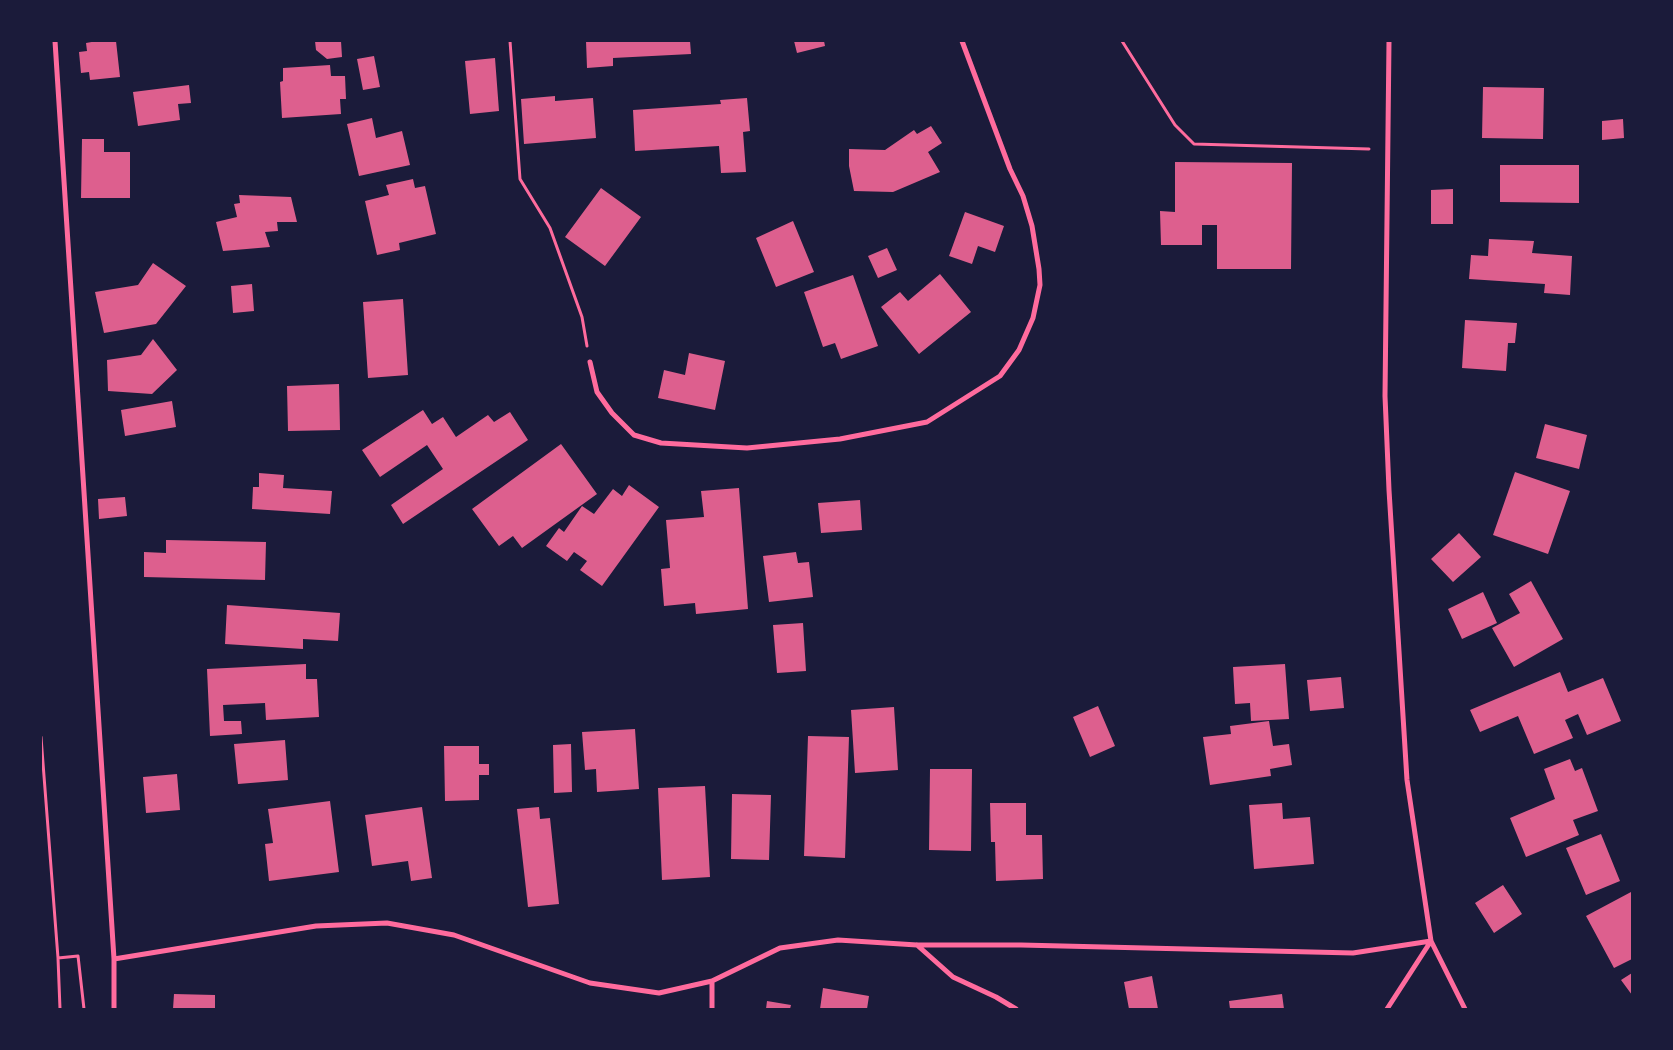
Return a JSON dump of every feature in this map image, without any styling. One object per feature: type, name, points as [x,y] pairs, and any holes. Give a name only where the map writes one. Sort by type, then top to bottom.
[{"type":"street","points":[[55,41],[114,959],[114,1009]]},
{"type":"street","points":[[590,362],[596,392],[612,413],[634,435],[661,444],[747,448],[840,439],[927,422],[1000,376],[1019,350],[1033,318],[1040,285],[1039,269],[1032,226],[1023,196],[1010,169],[962,41]]},
{"type":"street","points":[[1389,41],[1385,396],[1388,480],[1407,780],[1431,941],[1465,1009]]},
{"type":"street","points":[[114,959],[316,926],[387,923],[454,935],[590,983],[659,993],[712,981],[780,948],[838,940],[917,945],[1021,945],[1352,953],[1431,941]]},
{"type":"street","points":[[1387,1009],[1431,941]]},
{"type":"street","points":[[917,945],[953,977],[996,997],[1016,1009]]},
{"type":"street","points":[[712,981],[712,1009]]},
{"type":"path","points":[[510,41],[520,179],[550,228],[582,317],[590,362]]},
{"type":"path","points":[[1122,41],[1176,124],[1194,144],[1363,149]]},
{"type":"path","points":[[41,737],[58,958],[60,1009]]},
{"type":"path","points":[[58,958],[78,956],[84,1009]]},
{"type":"building","points":[[116,41],[120,77],[90,80],[89,72],[81,73],[79,52],[87,51],[86,43]]},
{"type":"building","points":[[315,41],[341,41],[342,57],[327,59],[316,50]]},
{"type":"building","points":[[586,41],[690,41],[691,54],[613,58],[613,66],[587,68]]},
{"type":"building","points":[[794,41],[824,41],[825,46],[797,53]]},
{"type":"building","points":[[374,56],[380,87],[363,90],[357,59]]},
{"type":"building","points":[[495,58],[499,111],[470,114],[465,61]]},
{"type":"building","points":[[330,65],[331,76],[345,76],[346,99],[340,99],[341,114],[282,118],[280,82],[283,81],[283,68]]},
{"type":"building","points":[[189,85],[191,103],[178,104],[180,120],[138,126],[133,92]]},
{"type":"building","points":[[1483,87],[1544,88],[1543,139],[1482,138]]},
{"type":"building","points":[[555,96],[555,101],[593,98],[596,138],[524,144],[521,99]]},
{"type":"building","points":[[747,98],[750,131],[743,132],[746,172],[721,173],[719,146],[635,151],[633,110],[721,104],[720,100]]},
{"type":"building","points":[[372,118],[376,138],[402,131],[410,165],[359,176],[347,124]]},
{"type":"building","points":[[1623,119],[1624,138],[1602,140],[1602,121]]},
{"type":"building","points":[[931,126],[942,143],[928,152],[940,172],[893,192],[854,191],[849,166],[849,149],[885,150],[914,130],[917,134]]},
{"type":"building","points":[[82,139],[104,139],[104,152],[130,152],[130,198],[81,198]]},
{"type":"building","points":[[1175,162],[1292,163],[1291,269],[1217,269],[1217,225],[1202,225],[1202,245],[1161,245],[1160,211],[1175,212]]},
{"type":"building","points":[[1500,165],[1579,165],[1579,203],[1500,202]]},
{"type":"building","points":[[413,179],[415,188],[425,186],[436,234],[399,243],[400,250],[377,255],[365,201],[389,195],[386,185]]},
{"type":"building","points":[[601,188],[641,217],[605,266],[565,237]]},
{"type":"building","points":[[1453,189],[1453,224],[1431,224],[1431,190]]},
{"type":"building","points":[[239,195],[291,197],[297,222],[277,222],[278,231],[265,232],[270,247],[223,251],[216,222],[237,217],[234,204],[240,203]]},
{"type":"building","points":[[965,212],[1004,226],[995,252],[978,246],[972,264],[949,256]]},
{"type":"building","points":[[793,221],[814,272],[776,287],[756,238]]},
{"type":"building","points":[[1489,239],[1534,241],[1532,253],[1572,256],[1570,295],[1544,293],[1545,284],[1469,279],[1471,255],[1488,256]]},
{"type":"building","points":[[887,248],[897,270],[878,278],[868,256]]},
{"type":"building","points":[[153,263],[186,286],[156,324],[104,333],[95,292],[138,285]]},
{"type":"building","points":[[940,274],[971,312],[919,354],[881,307],[900,292],[908,301]]},
{"type":"building","points":[[853,275],[878,346],[841,359],[835,343],[823,347],[804,292]]},
{"type":"building","points":[[252,284],[254,311],[233,313],[231,286]]},
{"type":"building","points":[[403,299],[408,375],[368,378],[363,302]]},
{"type":"building","points":[[1465,320],[1517,323],[1515,343],[1508,343],[1506,371],[1462,368]]},
{"type":"building","points":[[153,339],[177,370],[152,394],[108,391],[107,360],[141,355]]},
{"type":"building","points":[[689,353],[725,361],[715,410],[658,398],[664,370],[685,375]]},
{"type":"building","points":[[339,384],[340,430],[288,431],[287,386]]},
{"type":"building","points":[[172,401],[176,427],[125,436],[121,410]]},
{"type":"building","points":[[423,410],[432,424],[443,417],[456,437],[488,415],[494,422],[510,412],[528,440],[403,524],[391,505],[443,469],[427,445],[380,477],[362,450]]},
{"type":"building","points":[[1545,424],[1587,435],[1579,469],[1536,458]]},
{"type":"building","points":[[561,444],[597,494],[522,548],[513,536],[499,546],[472,509]]},
{"type":"building","points":[[1515,472],[1570,491],[1548,554],[1493,535]]},
{"type":"building","points":[[259,473],[284,475],[283,488],[332,491],[330,514],[252,509],[253,487],[259,487]]},
{"type":"building","points":[[629,485],[659,507],[602,586],[580,570],[587,561],[574,552],[567,561],[546,546],[559,528],[564,532],[582,506],[594,514],[613,489],[622,496]]},
{"type":"building","points":[[739,488],[748,609],[696,614],[695,603],[664,606],[661,569],[670,568],[666,520],[704,517],[701,491]]},
{"type":"building","points":[[125,497],[127,516],[99,519],[98,499]]},
{"type":"building","points":[[860,500],[862,530],[821,533],[818,503]]},
{"type":"building","points":[[1459,533],[1481,557],[1453,582],[1431,559]]},
{"type":"building","points":[[166,540],[266,542],[265,580],[144,577],[144,552],[166,553]]},
{"type":"building","points":[[796,552],[798,563],[809,562],[813,597],[769,602],[763,556]]},
{"type":"building","points":[[1531,581],[1563,639],[1514,667],[1492,628],[1520,613],[1509,594]]},
{"type":"building","points":[[1483,592],[1497,623],[1462,639],[1448,609]]},
{"type":"building","points":[[227,605],[340,613],[338,641],[303,639],[303,649],[225,644]]},
{"type":"building","points":[[803,623],[806,671],[777,673],[773,625]]},
{"type":"building","points":[[306,664],[306,679],[317,679],[319,717],[266,720],[265,703],[223,705],[224,721],[241,721],[242,734],[210,736],[207,669]]},
{"type":"building","points":[[1285,664],[1289,719],[1251,721],[1250,703],[1235,704],[1233,667]]},
{"type":"building","points":[[1560,672],[1568,692],[1603,678],[1621,721],[1587,735],[1578,714],[1565,720],[1573,738],[1534,754],[1518,716],[1480,732],[1470,710]]},
{"type":"building","points":[[1341,677],[1344,708],[1310,711],[1307,680]]},
{"type":"building","points":[[1098,706],[1115,746],[1090,757],[1073,717]]},
{"type":"building","points":[[894,707],[898,770],[855,773],[851,710]]},
{"type":"building","points":[[1269,721],[1273,746],[1289,744],[1292,765],[1270,769],[1271,776],[1210,785],[1203,737],[1231,734],[1230,726]]},
{"type":"building","points":[[635,729],[639,789],[597,792],[596,769],[585,770],[582,732]]},
{"type":"building","points":[[808,736],[849,737],[845,858],[804,856]]},
{"type":"building","points":[[285,740],[288,780],[238,784],[234,744]]},
{"type":"building","points":[[571,744],[572,792],[554,793],[553,745]]},
{"type":"building","points":[[444,746],[479,746],[479,764],[489,764],[489,775],[479,775],[479,800],[445,801]]},
{"type":"building","points":[[1570,759],[1575,771],[1582,768],[1598,811],[1573,820],[1579,835],[1526,857],[1510,818],[1555,799],[1544,769]]},
{"type":"building","points":[[930,769],[972,769],[971,851],[929,850]]},
{"type":"building","points":[[177,774],[180,810],[146,813],[143,777]]},
{"type":"building","points":[[705,786],[710,877],[662,880],[658,788]]},
{"type":"building","points":[[732,794],[771,795],[769,860],[731,859]]},
{"type":"building","points":[[330,801],[339,872],[269,881],[265,844],[273,843],[268,809]]},
{"type":"building","points":[[990,803],[1026,803],[1026,835],[1042,835],[1043,879],[996,881],[995,842],[991,842]]},
{"type":"building","points":[[1282,803],[1283,819],[1310,817],[1314,864],[1254,869],[1249,805]]},
{"type":"building","points":[[422,807],[432,878],[411,881],[408,861],[372,866],[365,815]]},
{"type":"building","points":[[539,807],[540,819],[550,818],[559,904],[528,907],[517,809]]},
{"type":"building","points":[[1601,834],[1620,881],[1586,895],[1566,848]]},
{"type":"building","points":[[1503,885],[1522,914],[1494,933],[1475,903]]},
{"type":"building","points":[[1631,892],[1632,959],[1614,968],[1586,916]]},
{"type":"building","points":[[1632,973],[1632,995],[1621,980]]},
{"type":"building","points":[[1152,976],[1158,1009],[1129,1009],[1124,982]]},
{"type":"building","points":[[823,988],[869,996],[867,1009],[820,1009]]},
{"type":"building","points":[[174,994],[215,995],[215,1009],[173,1009]]},
{"type":"building","points":[[1282,994],[1284,1009],[1230,1009],[1229,1001]]},
{"type":"building","points":[[767,1001],[791,1005],[790,1009],[766,1009]]}]
